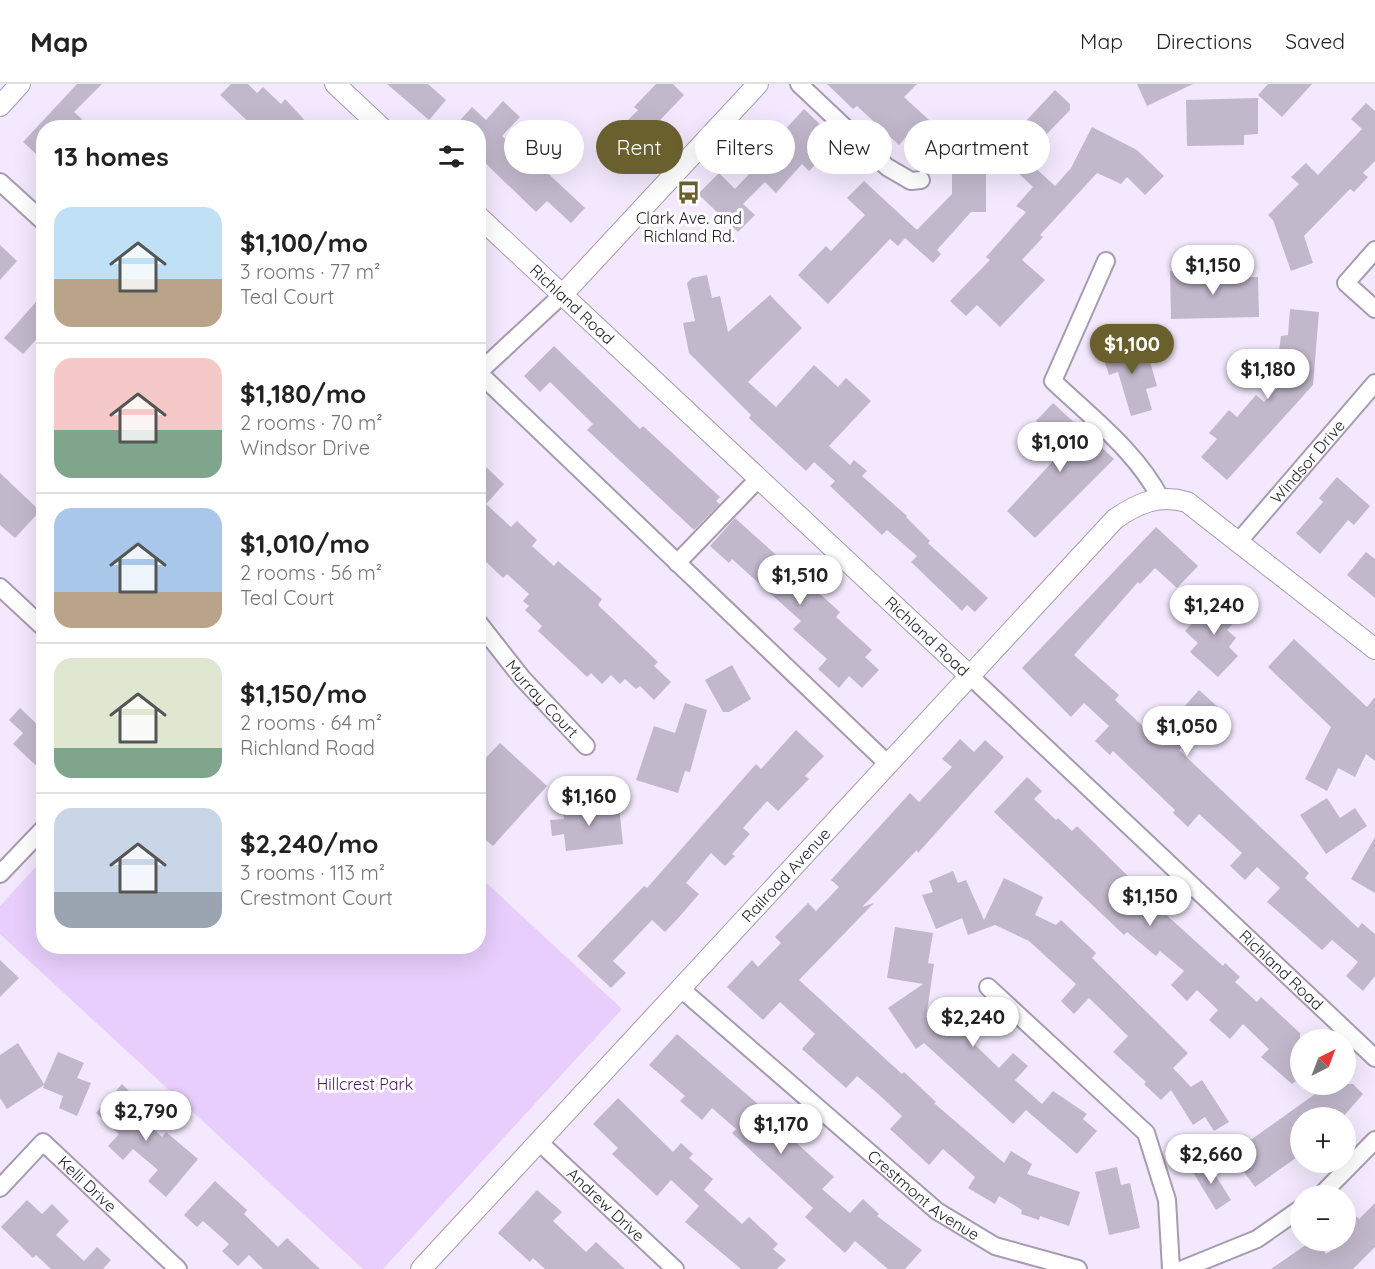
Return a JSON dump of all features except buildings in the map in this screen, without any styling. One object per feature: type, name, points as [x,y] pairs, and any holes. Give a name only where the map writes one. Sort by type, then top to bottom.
[{"type":"street","points":[[0,105],[20,84]]},
{"type":"street","points":[[335,84],[373,120]]},
{"type":"street","points":[[799,84],[887,166],[905,178],[921,180]]},
{"type":"street","points":[[486,366],[563,294],[749,87]]},
{"type":"street","points":[[0,182],[36,215]]},
{"type":"street","name":"Richland Road","points":[[486,223],[1375,1058]]},
{"type":"street","points":[[1375,250],[1346,283],[1375,309]]},
{"type":"street","points":[[1106,261],[1053,381],[1133,456],[1147,472],[1161,499],[1187,502],[1375,649]]},
{"type":"street","points":[[486,380],[888,764]]},
{"type":"street","name":"Windsor Drive","points":[[1239,541],[1375,383]]},
{"type":"street","points":[[677,563],[759,478]]},
{"type":"street","name":"Railroad Avenue","points":[[421,1269],[1115,519],[1130,508],[1161,499]]},
{"type":"street","points":[[0,587],[36,621]]},
{"type":"street","name":"Murray Court","points":[[486,632],[522,678],[586,746]]},
{"type":"street","points":[[0,874],[36,836]]},
{"type":"street","points":[[988,987],[1146,1133],[1167,1200],[1171,1269]]},
{"type":"street","name":"Crestmont Avenue","points":[[680,988],[937,1211],[995,1246],[1078,1269]]},
{"type":"street","points":[[1331,1185],[1375,1140]]},
{"type":"street","name":"Andrew Drive","points":[[538,1141],[675,1269]]},
{"type":"street","name":"Kelli Drive","points":[[0,1188],[43,1142],[178,1269]]},
{"type":"street","points":[[1183,1269],[1257,1239],[1290,1216]]},
{"type":"green space","name":"Hillcrest Park","points":[[36,867],[36,954],[486,954],[486,883],[622,1009],[383,1269],[363,1269],[0,934],[0,906]]},
{"type":"place","name":"Clark Ave. and Richland Rd.","points":[[689,193]]}]
